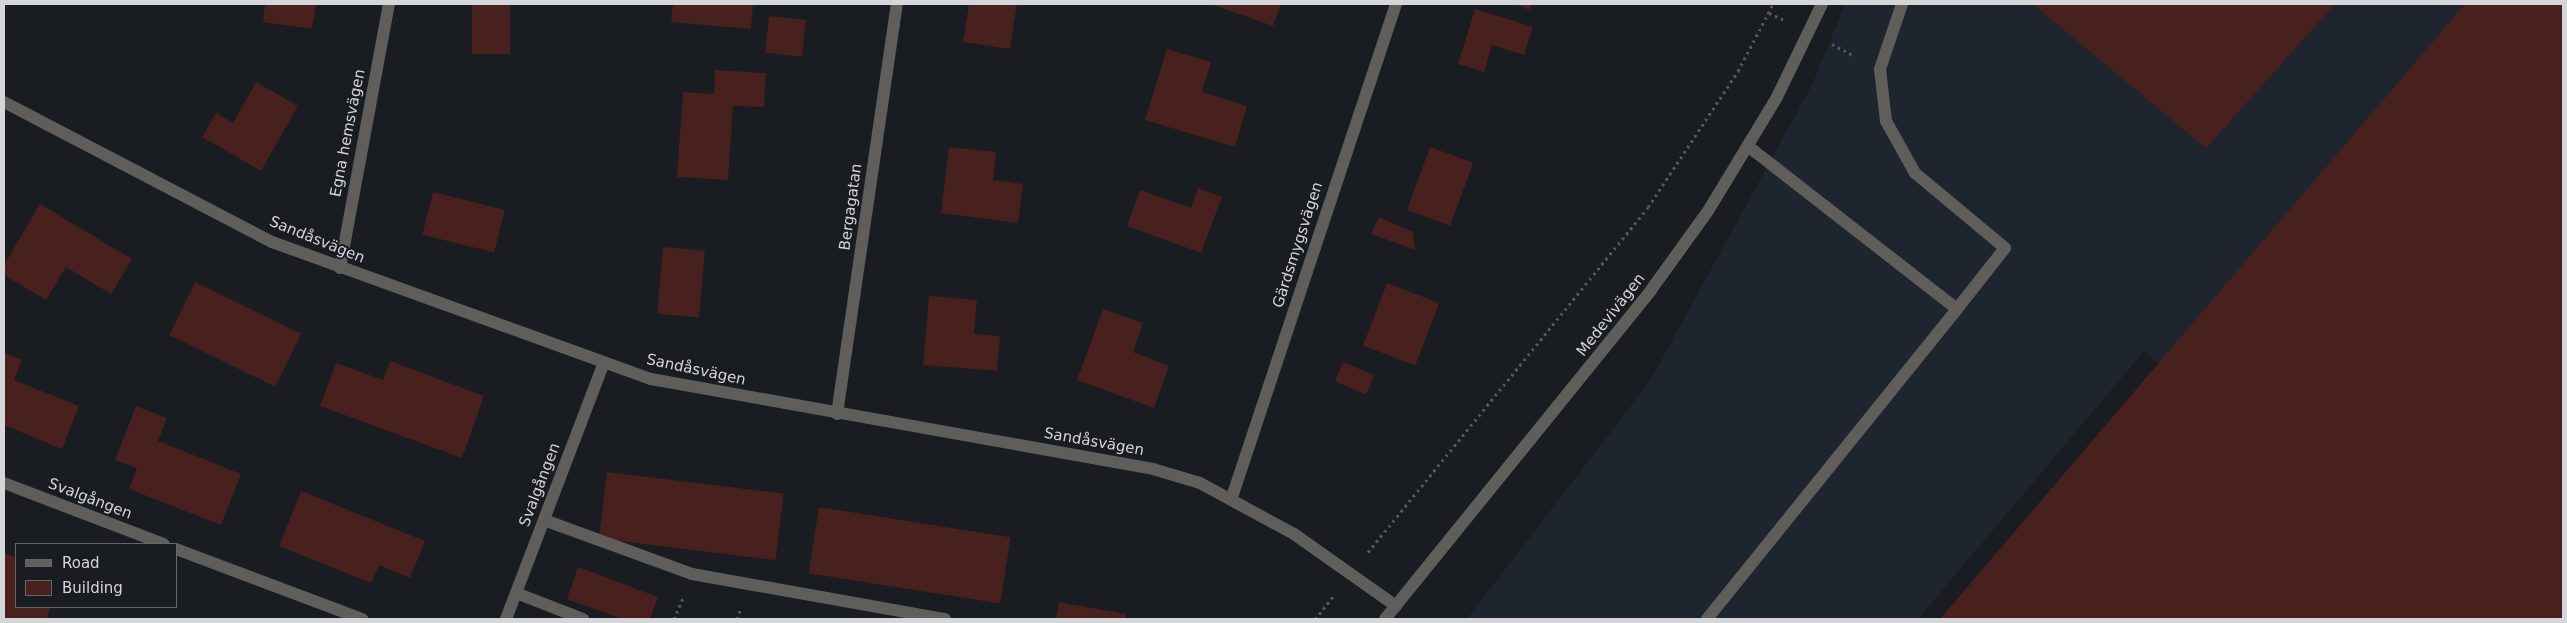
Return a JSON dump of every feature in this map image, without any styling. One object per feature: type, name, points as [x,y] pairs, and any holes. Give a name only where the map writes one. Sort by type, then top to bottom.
[{"type":"street","name":"Egna hemsvägen","points":[[340,268],[389,4]]},
{"type":"street","name":"Bergagatan","points":[[837,414],[897,4]]},
{"type":"street","name":"Gärdsmygsvägen","points":[[1232,496],[1396,4]]},
{"type":"street","name":"Medevivägen","points":[[1385,619],[1652,290],[1750,147],[1822,4]]},
{"type":"street","points":[[1707,619],[2005,248],[1915,173],[1886,121],[1880,69],[1902,4]]},
{"type":"street","name":"Sandåsvägen","points":[[4,102],[272,242],[651,379],[837,414],[1153,469],[1232,496],[1352,573],[1396,606]]},
{"type":"street","points":[[1750,147],[1957,309]]},
{"type":"street","name":"Svalgången","points":[[506,619],[604,363]]},
{"type":"street","name":"Svalgången","points":[[4,483],[161,543]]},
{"type":"street","points":[[544,520],[692,574],[945,619]]},
{"type":"street","points":[[178,550],[362,619]]},
{"type":"street","points":[[516,593],[584,619]]},
{"type":"path","points":[[1315,619],[1648,207],[1738,72],[1773,4]]},
{"type":"shaded area","points":[[1845,4],[2563,4],[2563,619],[2465,619],[2144,351],[1918,619],[1467,619],[1650,381],[1812,85]]},
{"type":"building","points":[[265,4],[316,4],[312,29],[263,22]]},
{"type":"building","points":[[472,4],[510,4],[510,54],[472,54]]},
{"type":"building","points":[[673,4],[753,4],[751,29],[671,22]]},
{"type":"building","points":[[969,4],[1017,4],[1010,49],[963,42]]},
{"type":"building","points":[[1211,4],[1281,4],[1273,26]]},
{"type":"building","points":[[1515,4],[1532,4],[1529,10]]},
{"type":"building","points":[[2033,4],[2335,4],[2206,148]]},
{"type":"building","points":[[2465,4],[2563,4],[2563,619],[1940,619]]},
{"type":"building","points":[[1475,9],[1533,27],[1524,55],[1492,45],[1484,72],[1458,64]]},
{"type":"building","points":[[769,16],[806,20],[802,57],[765,53]]},
{"type":"building","points":[[1167,49],[1211,62],[1202,92],[1247,106],[1235,147],[1145,120]]},
{"type":"building","points":[[715,70],[766,73],[764,107],[733,106],[728,180],[677,177],[683,92],[714,94]]},
{"type":"building","points":[[256,82],[298,106],[261,171],[202,137],[216,113],[233,123]]},
{"type":"building","points":[[949,147],[996,152],[993,180],[1023,184],[1018,223],[941,213]]},
{"type":"building","points":[[1430,147],[1473,163],[1450,226],[1407,210]]},
{"type":"building","points":[[1198,188],[1222,197],[1201,253],[1127,226],[1140,190],[1191,208]]},
{"type":"building","points":[[433,192],[505,210],[494,253],[422,235]]},
{"type":"building","points":[[40,204],[132,259],[111,294],[66,267],[46,300],[4,275],[4,265]]},
{"type":"building","points":[[1379,217],[1413,232],[1415,250],[1371,234]]},
{"type":"building","points":[[663,247],[705,251],[699,317],[657,314]]},
{"type":"building","points":[[195,282],[301,334],[275,387],[169,335]]},
{"type":"building","points":[[1387,283],[1439,303],[1415,366],[1363,346]]},
{"type":"building","points":[[929,296],[977,300],[974,334],[1000,336],[997,371],[923,365]]},
{"type":"building","points":[[1103,309],[1143,323],[1133,352],[1169,366],[1154,408],[1077,380]]},
{"type":"building","points":[[4,352],[22,360],[14,380],[79,406],[62,449],[4,425]]},
{"type":"building","points":[[390,361],[484,396],[462,458],[320,406],[336,363],[383,380]]},
{"type":"building","points":[[1343,362],[1374,375],[1366,395],[1335,381]]},
{"type":"building","points":[[136,406],[167,418],[158,441],[241,474],[221,525],[129,489],[137,468],[115,460]]},
{"type":"building","points":[[607,472],[784,494],[776,560],[599,539]]},
{"type":"building","points":[[301,491],[425,541],[410,578],[379,565],[371,583],[279,546]]},
{"type":"building","points":[[819,507],[1011,537],[1000,604],[809,573]]},
{"type":"building","points":[[4,554],[15,557],[15,608],[50,608],[47,619],[4,619]]},
{"type":"building","points":[[578,567],[658,597],[650,619],[622,619],[567,599]]},
{"type":"building","points":[[1059,602],[1126,614],[1125,619],[1056,619]]}]
